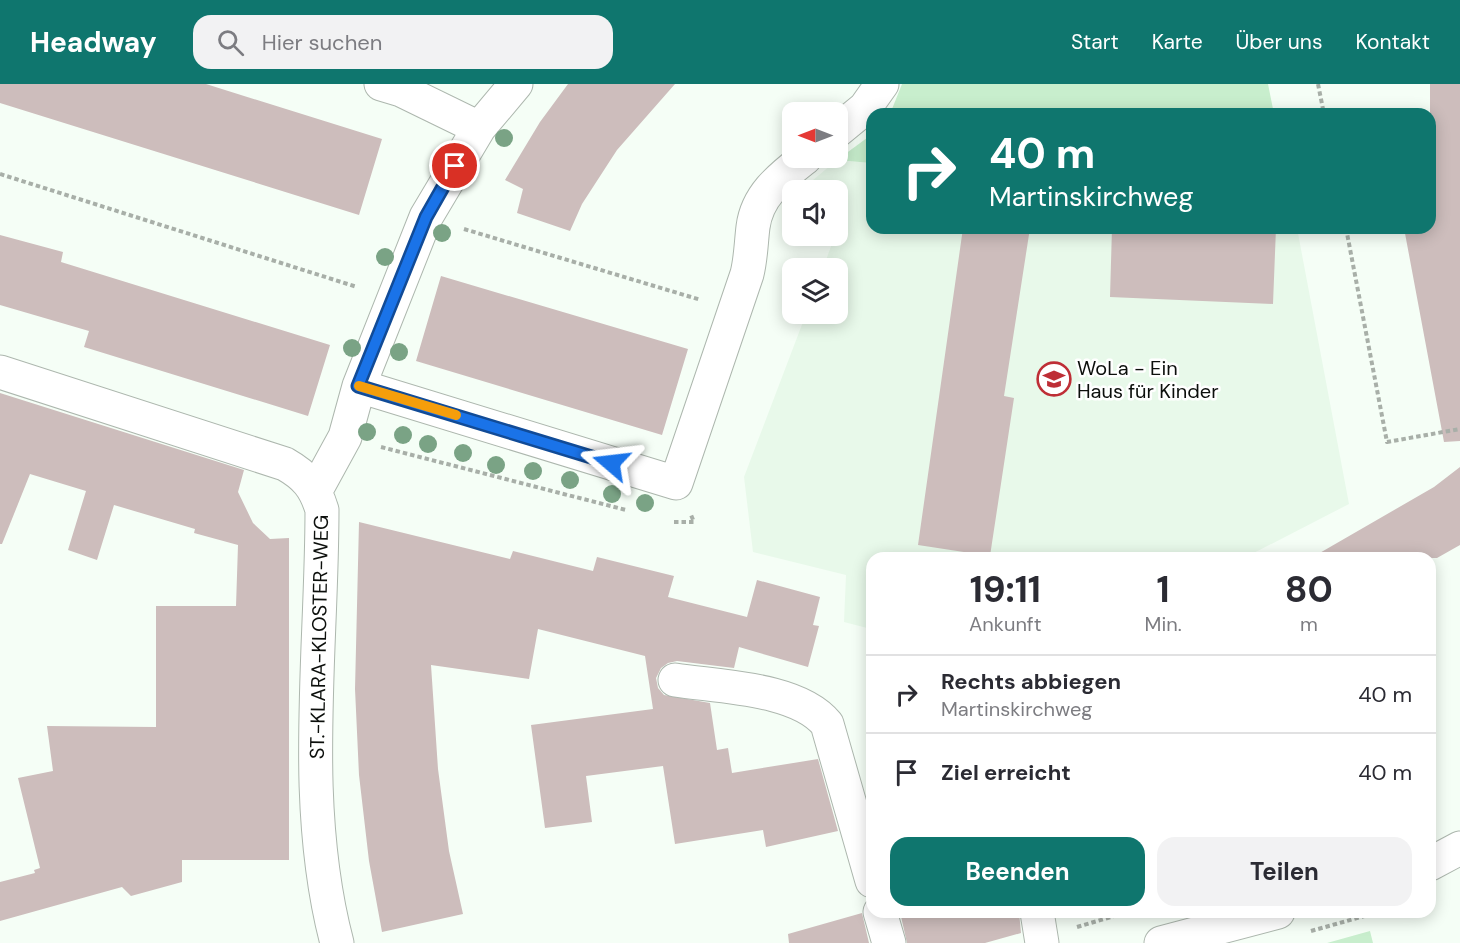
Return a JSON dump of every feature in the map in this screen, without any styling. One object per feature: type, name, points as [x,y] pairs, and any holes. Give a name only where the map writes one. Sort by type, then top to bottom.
[{"type":"street","points":[[381,84],[401,90],[479,128]]},
{"type":"street","points":[[316,490],[345,437],[358,386],[426,217],[479,128],[516,84]]},
{"type":"street","points":[[848,122],[866,108],[882,86]]},
{"type":"street","points":[[358,386],[676,483],[750,263],[753,226],[760,202],[776,182],[793,168]]},
{"type":"street","name":"ST.-KLARA-KLOSTER-WEG","points":[[0,372],[285,464],[303,474],[316,490],[322,510],[318,802],[322,866],[337,943]]},
{"type":"street","points":[[675,680],[753,691],[800,702],[817,711],[827,724],[866,860]]},
{"type":"street","points":[[1436,861],[1460,848]]},
{"type":"street","points":[[1436,874],[1460,872]]},
{"type":"street","points":[[882,918],[889,943]]},
{"type":"street","points":[[1038,918],[1042,943]]},
{"type":"street","points":[[1161,943],[1255,918]]},
{"type":"path","points":[[1318,84],[1323,108]]},
{"type":"path","points":[[0,174],[392,298]]},
{"type":"path","points":[[426,217],[735,310]]},
{"type":"path","points":[[1347,234],[1387,442],[1460,429]]},
{"type":"path","points":[[345,437],[633,512]]},
{"type":"path","points":[[668,521],[679,524],[694,522],[676,483]]},
{"type":"path","points":[[1309,932],[1358,918]]},
{"type":"shaded area","name":"WoLa - Ein Haus für Kinder","points":[[848,161],[866,163],[866,234],[1298,234],[1349,504],[1256,552],[866,552],[866,628],[844,622],[846,575],[753,552],[744,477],[802,324],[848,324],[848,258],[827,258],[831,246],[848,246],[848,180],[813,180],[827,168],[848,168]]},
{"type":"green space","points":[[902,84],[1268,84],[1273,108],[892,108]]},
{"type":"green space","points":[[866,139],[866,163],[848,161],[848,152]]},
{"type":"green space","points":[[1370,931],[1373,943],[1327,943]]},
{"type":"building","points":[[0,84],[206,84],[382,139],[359,215],[0,103]]},
{"type":"building","points":[[568,84],[675,84],[617,150],[582,204],[570,231],[517,213],[523,189],[505,180],[540,122]]},
{"type":"building","points":[[1430,84],[1460,84],[1460,441],[1444,442],[1405,234],[1436,234],[1436,108],[1430,108]]},
{"type":"building","points":[[962,234],[1029,234],[1004,396],[1014,398],[991,552],[964,552],[918,545]]},
{"type":"building","points":[[1112,234],[1276,234],[1273,304],[1110,297]]},
{"type":"building","points":[[0,235],[63,252],[61,262],[330,345],[308,416],[84,347],[89,331],[0,305]]},
{"type":"building","points":[[441,276],[688,349],[662,435],[416,361]]},
{"type":"building","points":[[0,393],[244,470],[238,492],[253,523],[270,539],[289,538],[289,860],[182,860],[182,882],[131,896],[122,887],[0,921],[0,882],[35,873],[34,870],[40,868],[18,778],[53,771],[47,726],[156,727],[156,606],[236,606],[238,545],[194,533],[195,529],[114,505],[97,560],[68,550],[86,491],[30,474],[2,544],[0,544]]},
{"type":"building","points":[[1460,467],[1460,545],[1437,558],[1436,552],[1321,552],[1434,487]]},
{"type":"building","points":[[359,522],[510,559],[513,551],[593,571],[597,557],[674,576],[668,597],[747,617],[757,580],[820,597],[813,625],[819,626],[808,667],[739,647],[734,668],[677,661],[661,668],[656,678],[658,688],[664,695],[710,703],[717,750],[728,748],[732,773],[818,759],[838,831],[766,847],[763,830],[675,844],[663,766],[586,776],[592,822],[545,828],[531,725],[653,709],[645,656],[538,629],[529,679],[431,665],[438,769],[449,851],[463,914],[382,932],[369,861],[359,775],[355,689]]},
{"type":"building","points":[[862,913],[869,943],[789,943],[788,934]]},
{"type":"building","points":[[901,918],[1020,918],[1021,933],[985,943],[907,943]]},
{"type":"slow traffic","points":[[359,386],[456,415]]},
{"type":"place","name":"WoLa - Ein Haus für Kinder","points":[[1054,379]]},
{"type":"route","points":[[455,166],[426,217],[358,386],[611,463]]}]
